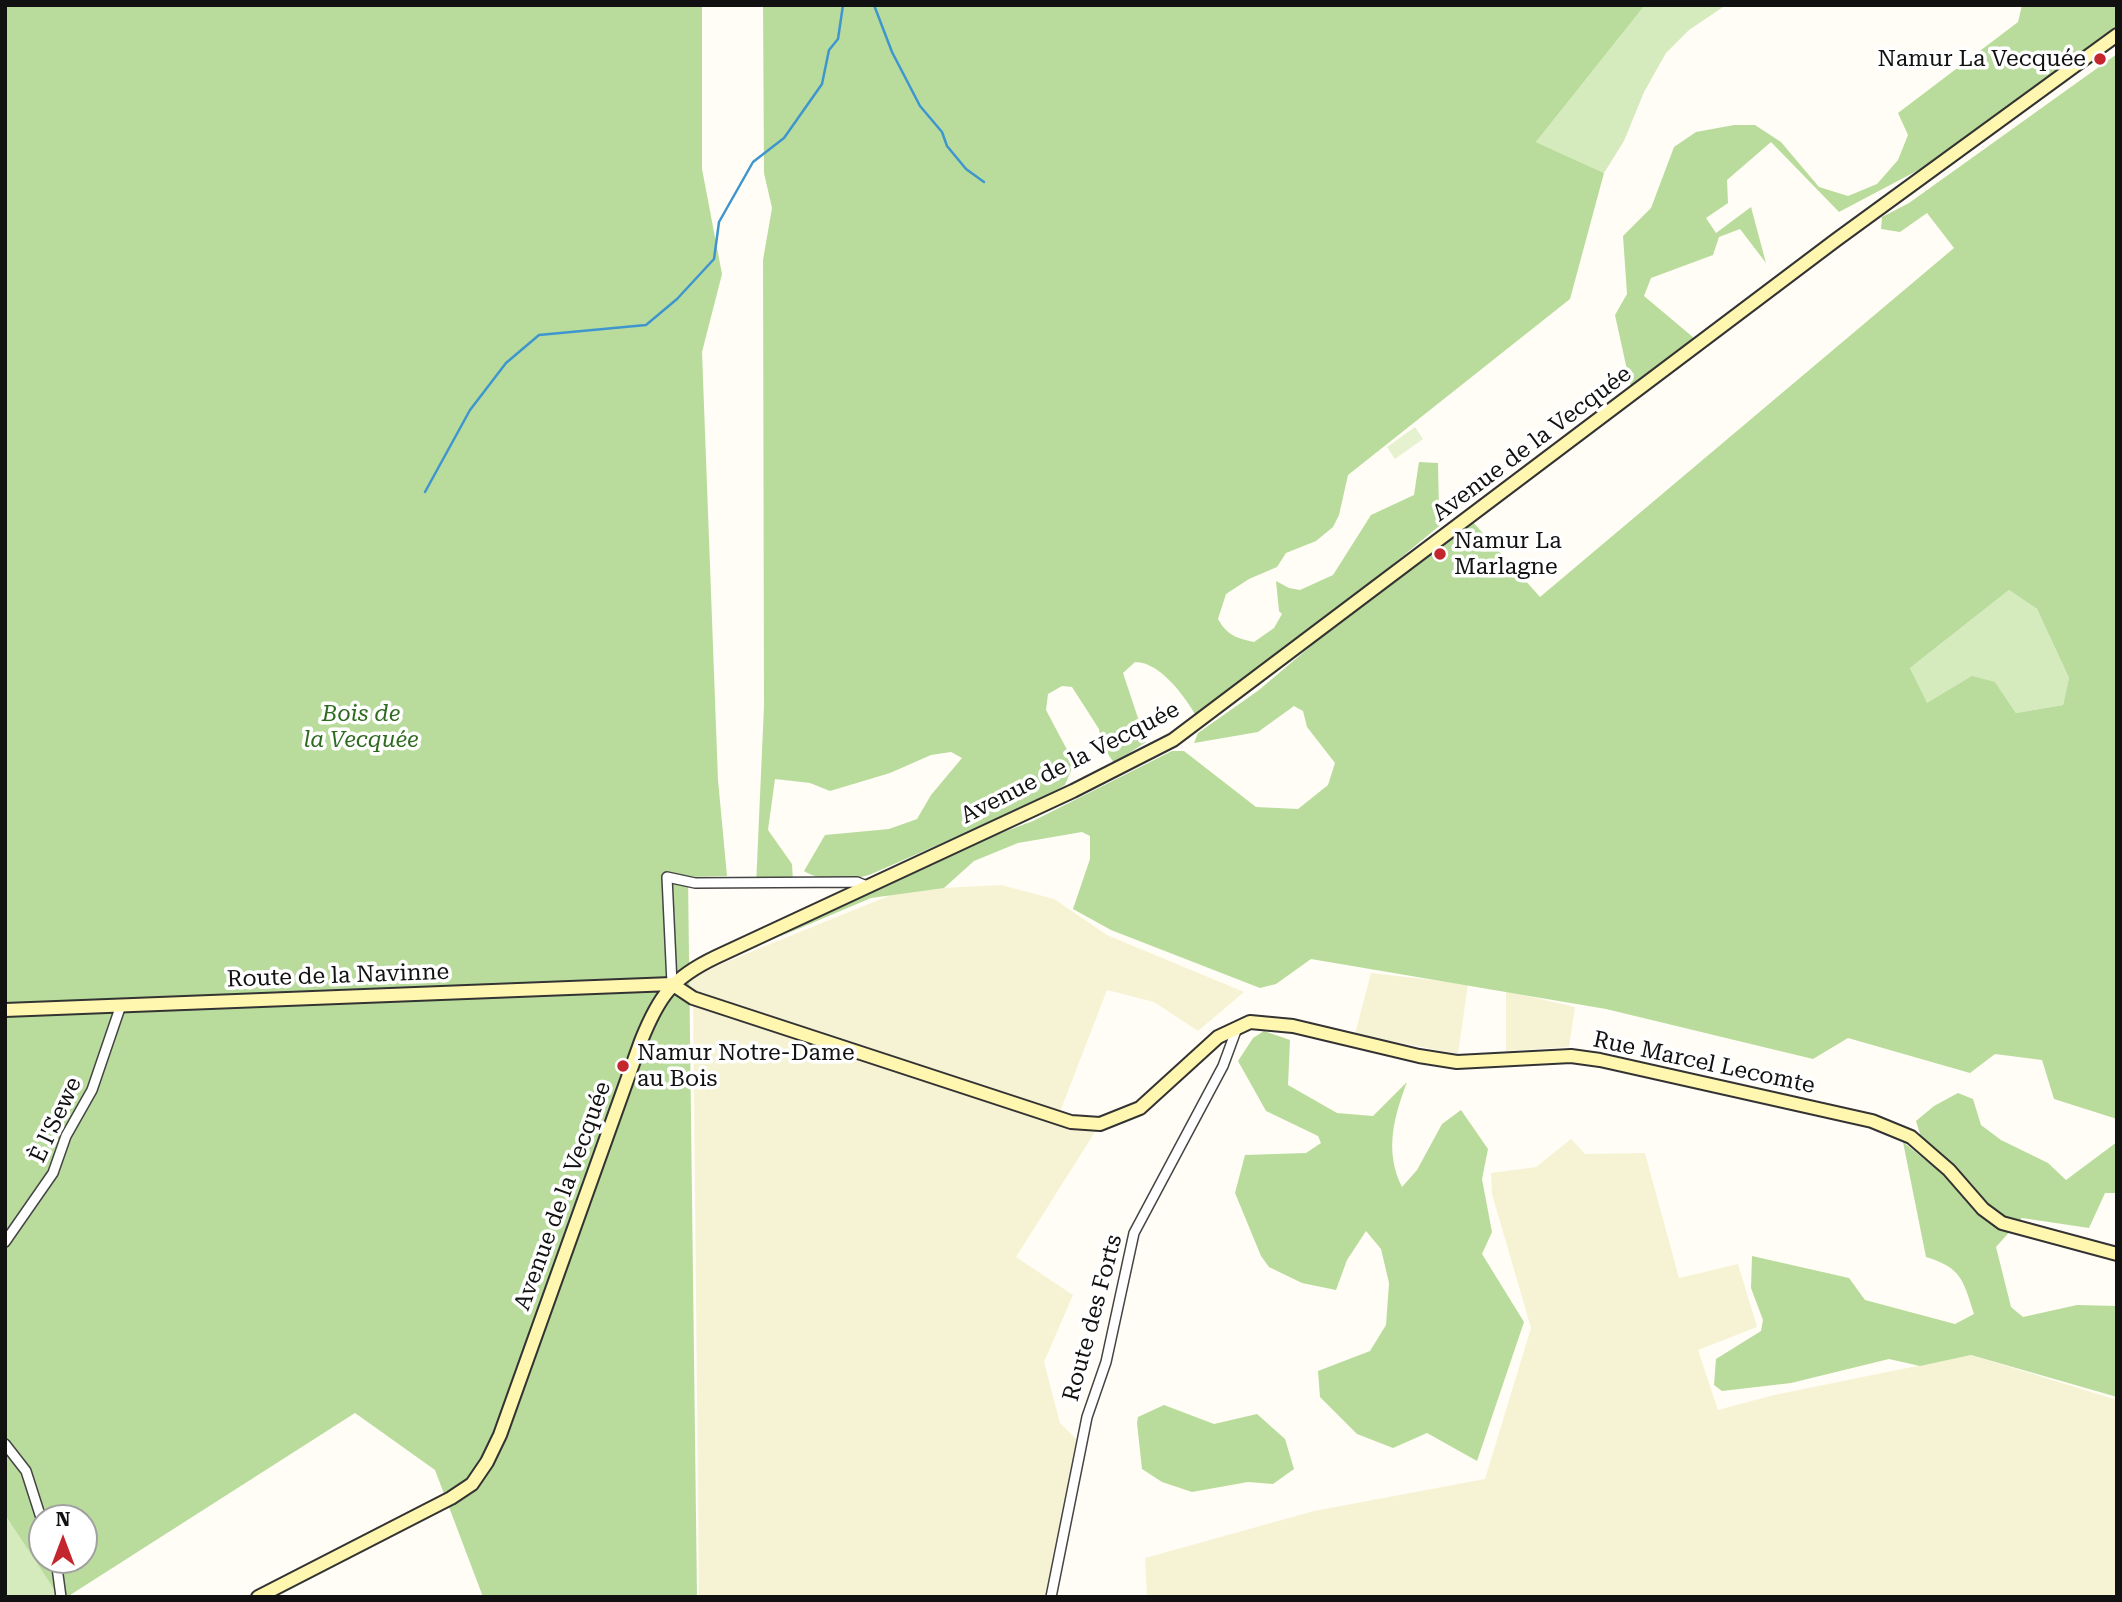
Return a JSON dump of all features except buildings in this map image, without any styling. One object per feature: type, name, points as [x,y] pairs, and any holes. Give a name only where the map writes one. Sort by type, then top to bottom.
[{"type":"main road","name":"Avenue de la Vecquée","points":[[258,1597],[451,1498],[472,1484],[487,1462],[513,1402],[641,1041],[660,999],[672,984],[696,967],[1073,791],[1173,740],[1825,249],[2117,35]]},
{"type":"main road","name":"Route de la Navinne","points":[[5,1010],[672,984]]},
{"type":"main road","name":"Rue Marcel Lecomte","points":[[672,984],[696,999],[1071,1122],[1100,1125],[1140,1108],[1203,1049],[1237,1028],[1263,1021],[1457,1062],[1571,1056],[1600,1060],[1872,1121],[1911,1137],[1949,1170],[1983,1209],[2003,1223],[2117,1254]]},
{"type":"street","points":[[672,984],[667,877],[695,883],[857,882],[867,886]]},
{"type":"street","name":"È l'Sewe","points":[[5,1242],[53,1173],[75,1118],[92,1090],[121,1005]]},
{"type":"street","name":"Route des Forts","points":[[1051,1597],[1087,1417],[1106,1362],[1134,1233],[1223,1066],[1237,1028]]},
{"type":"street","points":[[5,1444],[26,1471],[37,1504]]},
{"type":"street","points":[[58,1574],[61,1597]]},
{"type":"shaded area","points":[[1001,885],[1054,899],[1107,935],[1244,992],[1198,1031],[1154,1002],[1107,990],[1058,1117],[1100,1124],[1016,1257],[1073,1295],[1044,1362],[1060,1423],[1077,1440],[1048,1597],[699,1597],[693,998],[672,984],[903,890]]},
{"type":"shaded area","points":[[1371,973],[1468,984],[1458,1054],[1355,1034]]},
{"type":"shaded area","points":[[1506,991],[1575,1007],[1569,1047],[1506,1051]]},
{"type":"shaded area","points":[[1571,1139],[1585,1154],[1645,1153],[1679,1278],[1738,1264],[1757,1327],[1698,1350],[1718,1410],[1774,1395],[1971,1355],[2117,1400],[2117,1597],[1147,1597],[1145,1558],[1314,1511],[1485,1479],[1531,1328],[1492,1194],[1491,1173],[1536,1167]]},
{"type":"green space","name":"Bois de la Vecquée","points":[[5,5],[702,5],[702,169],[722,274],[702,352],[718,780],[727,876],[688,877],[697,1597],[483,1597],[435,1470],[355,1413],[67,1597],[59,1597],[44,1574],[98,1574],[98,1504],[28,1504],[28,1550],[5,1515]]},
{"type":"green space","points":[[763,5],[1645,5],[1536,142],[1604,173],[1570,299],[1348,475],[1339,515],[1333,527],[1316,541],[1286,553],[1277,567],[1249,579],[1226,594],[1218,619],[1233,635],[1254,642],[1274,628],[1282,614],[1279,611],[1276,581],[1300,590],[1333,575],[1371,515],[1414,495],[1419,462],[1438,463],[1439,511],[1462,507],[1315,629],[1198,719],[1180,692],[1163,674],[1145,664],[1135,662],[1123,673],[1146,742],[1114,763],[1102,745],[1099,729],[1072,687],[1062,686],[1048,694],[1046,710],[1074,763],[1065,785],[1034,803],[869,875],[836,880],[820,878],[804,871],[825,835],[889,829],[917,819],[931,795],[962,758],[951,752],[931,755],[890,773],[830,791],[810,783],[775,779],[768,830],[792,864],[793,882],[756,886],[764,706],[763,260],[772,208],[764,173]]},
{"type":"green space","points":[[1645,5],[1726,5],[1689,30],[1666,53],[1644,92],[1624,141],[1604,173],[1536,142]]},
{"type":"green space","points":[[2022,5],[2117,5],[2117,27],[1945,156],[1839,212],[1771,142],[1727,180],[1728,203],[1706,218],[1716,233],[1751,207],[1766,263],[1740,229],[1719,237],[1713,255],[1651,278],[1644,296],[1694,338],[1631,388],[1615,315],[1627,294],[1623,236],[1651,208],[1674,147],[1696,132],[1734,125],[1755,125],[1781,142],[1819,187],[1848,196],[1877,184],[1898,160],[1908,135],[1898,113],[2018,22]]},
{"type":"green space","points":[[2117,54],[2117,1119],[2054,1099],[2042,1060],[1995,1054],[1970,1073],[1848,1038],[1813,1059],[1606,1009],[1311,959],[1276,984],[1260,988],[1111,930],[1073,909],[1090,859],[1090,836],[1082,832],[1018,843],[974,861],[944,888],[871,898],[779,937],[940,856],[1033,821],[1172,751],[1184,751],[1256,807],[1298,809],[1328,785],[1335,763],[1307,727],[1303,711],[1294,706],[1258,732],[1194,743],[1198,733],[1259,690],[1338,623],[1472,521],[1540,597],[1954,248],[1927,213],[1900,232],[1881,229],[1882,217],[1909,203]],"holes":[[[2009,590],[2037,609],[2069,678],[2063,705],[2016,713],[1995,682],[1972,676],[1927,703],[1910,668]]]},
{"type":"green space","points":[[1415,427],[1423,439],[1395,459],[1387,447]]},
{"type":"green space","points":[[2009,590],[2037,609],[2069,678],[2063,705],[2016,713],[1995,682],[1927,704],[1910,668]]},
{"type":"green space","points":[[1264,1031],[1290,1040],[1288,1085],[1337,1113],[1373,1116],[1407,1082],[1395,1121],[1392,1147],[1393,1160],[1402,1187],[1417,1170],[1442,1124],[1461,1110],[1488,1149],[1482,1179],[1492,1232],[1482,1254],[1524,1322],[1477,1461],[1427,1433],[1393,1448],[1357,1434],[1320,1397],[1318,1371],[1370,1351],[1386,1325],[1389,1283],[1381,1249],[1366,1231],[1347,1260],[1336,1290],[1302,1283],[1269,1267],[1261,1256],[1235,1193],[1245,1155],[1306,1153],[1321,1143],[1318,1136],[1266,1111],[1238,1061],[1253,1038]]},
{"type":"green space","points":[[1958,1093],[1973,1099],[1981,1125],[2001,1140],[2048,1163],[2066,1180],[2117,1142],[2117,1193],[2105,1193],[2089,1228],[2022,1218],[1996,1247],[2011,1307],[2023,1317],[2077,1305],[2117,1306],[2117,1397],[1971,1355],[1920,1366],[1889,1359],[1791,1383],[1722,1391],[1714,1385],[1716,1359],[1761,1331],[1763,1320],[1751,1288],[1752,1256],[1849,1278],[1865,1300],[1955,1324],[1974,1314],[1967,1292],[1954,1271],[1926,1257],[1903,1142],[1929,1163],[1916,1121],[1934,1106]]},
{"type":"green space","points":[[1164,1405],[1214,1424],[1257,1414],[1285,1439],[1294,1469],[1273,1484],[1248,1482],[1192,1492],[1162,1482],[1142,1469],[1137,1423],[1138,1417]]},
{"type":"green space","points":[[5,1515],[28,1550],[28,1574],[44,1574],[59,1597],[5,1597]]},
{"type":"waterway","points":[[425,492],[470,410],[506,363],[539,335],[646,325],[677,299],[714,259],[719,222],[753,162],[784,138],[822,84],[829,50],[838,39],[843,5]]},
{"type":"waterway","points":[[874,5],[892,52],[920,106],[942,132],[947,146],[966,169],[984,182]]},
{"type":"place","name":"Namur La Vecquée","points":[[2100,59]]},
{"type":"place","name":"Namur La Marlagne","points":[[1440,554]]},
{"type":"place","name":"Namur Notre-Dame au Bois","points":[[623,1066]]}]
